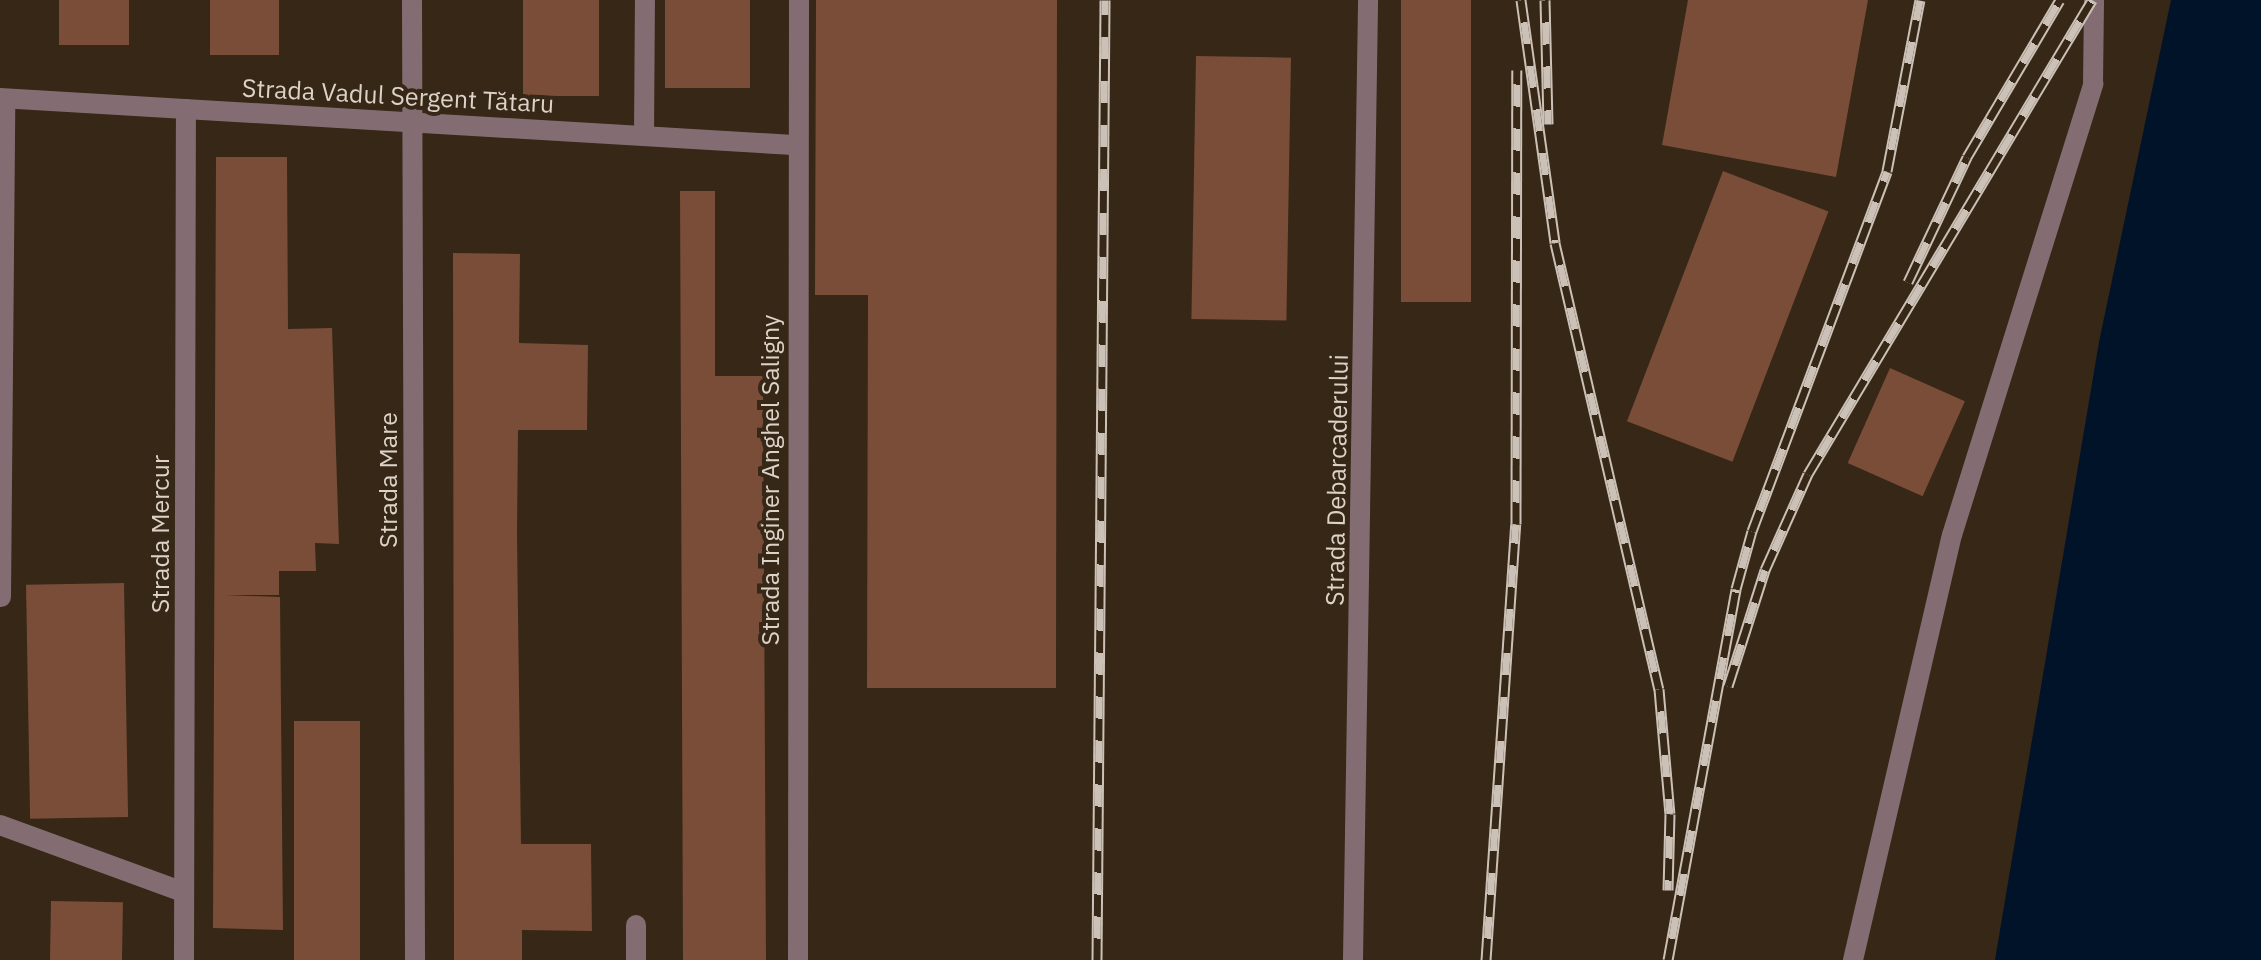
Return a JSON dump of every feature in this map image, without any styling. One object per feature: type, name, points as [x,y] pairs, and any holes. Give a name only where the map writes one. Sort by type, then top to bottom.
[{"type":"street","name":"Strada Mare","points":[[412,0],[415,960]]},
{"type":"street","points":[[644,0],[644,136]]},
{"type":"street","name":"Strada Inginer Anghel Saligny","points":[[798,960],[794,146],[799,0]]},
{"type":"street","name":"Strada Debarcaderului","points":[[1353,960],[1368,0]]},
{"type":"street","points":[[1853,960],[1952,535],[2093,84],[2094,0]]},
{"type":"street","name":"Strada Vadul Sergent Tătaru","points":[[3,98],[794,146]]},
{"type":"street","points":[[1,596],[3,98]]},
{"type":"street","name":"Strada Mercur","points":[[184,960],[186,109]]},
{"type":"street","points":[[0,825],[183,892]]},
{"type":"street","points":[[636,925],[636,960]]},
{"type":"water","points":[[2171,0],[2261,0],[2261,960],[1995,960],[2099,342]]},
{"type":"building","points":[[59,0],[129,0],[129,45],[59,45]]},
{"type":"building","points":[[210,0],[279,0],[279,55],[210,55]]},
{"type":"building","points":[[523,0],[599,0],[599,96],[523,96]]},
{"type":"building","points":[[665,0],[750,0],[750,88],[665,88]]},
{"type":"building","points":[[816,0],[1057,0],[1056,688],[867,688],[868,295],[815,295]]},
{"type":"building","points":[[1401,0],[1471,0],[1471,302],[1401,302]]},
{"type":"building","points":[[1688,0],[1868,0],[1836,177],[1662,145]]},
{"type":"building","points":[[1196,56],[1291,58],[1286,321],[1191,319]]},
{"type":"building","points":[[216,157],[287,157],[288,329],[332,328],[339,544],[315,543],[316,571],[279,571],[279,595],[225,595],[280,597],[283,930],[213,928]]},
{"type":"building","points":[[1723,171],[1828,211],[1732,462],[1627,421]]},
{"type":"building","points":[[680,191],[715,191],[715,376],[763,376],[766,960],[683,960]]},
{"type":"building","points":[[453,253],[520,254],[519,343],[588,345],[587,430],[518,430],[517,535],[521,844],[591,844],[592,931],[522,930],[522,960],[454,960]]},
{"type":"building","points":[[1890,368],[1965,401],[1923,496],[1848,463]]},
{"type":"building","points":[[124,583],[128,817],[30,819],[26,585]]},
{"type":"building","points":[[294,721],[360,721],[360,960],[294,960]]},
{"type":"building","points":[[51,901],[123,902],[122,960],[50,960]]},
{"type":"railway","points":[[1097,960],[1105,0]]},
{"type":"railway","points":[[1521,0],[1555,243],[1659,689],[1670,814],[1668,890]]},
{"type":"railway","points":[[1545,0],[1548,124]]},
{"type":"railway","points":[[1668,960],[1736,589],[1752,531],[1887,171],[1920,0]]},
{"type":"railway","points":[[1908,282],[1967,157],[2060,0]]},
{"type":"railway","points":[[1728,686],[1765,570],[1808,474],[2092,0]]},
{"type":"railway","points":[[1486,960],[1516,524],[1517,70]]}]
